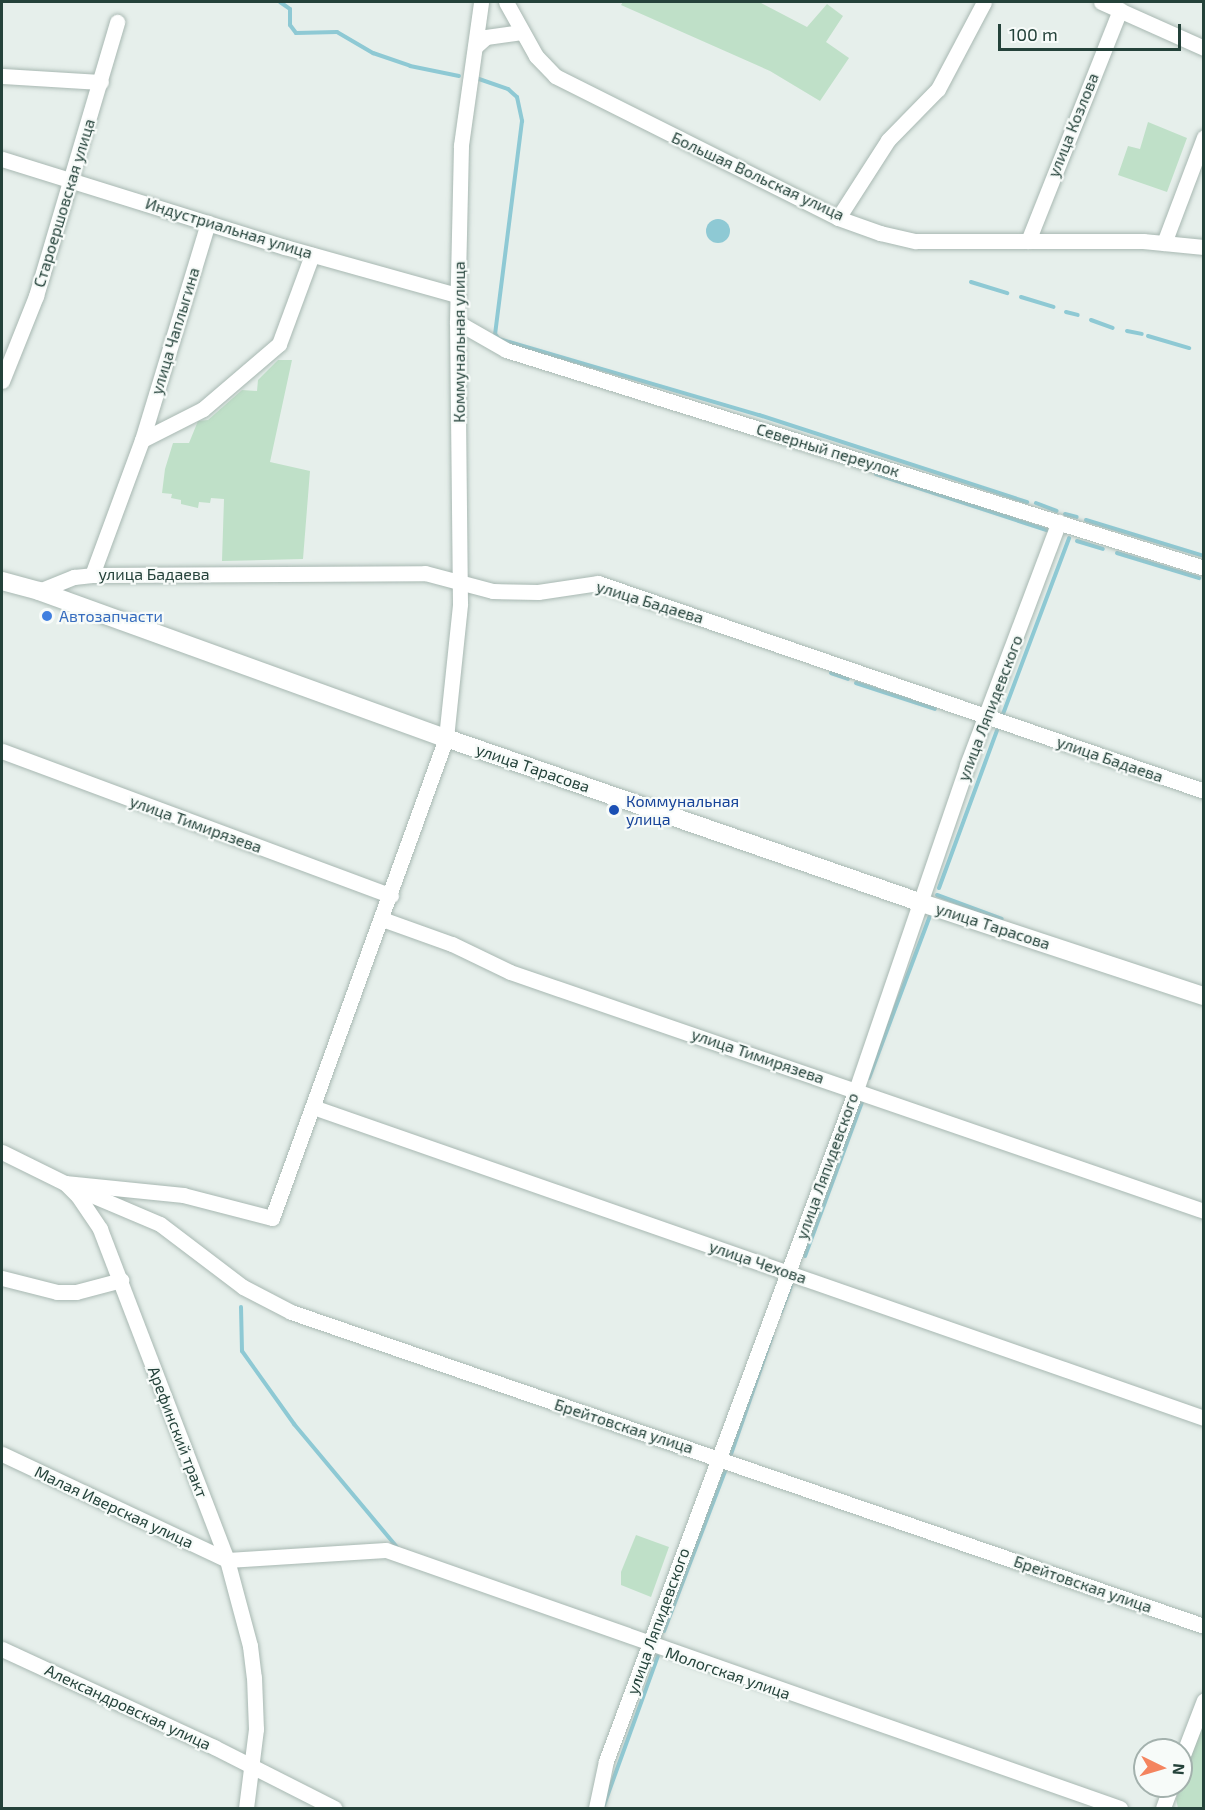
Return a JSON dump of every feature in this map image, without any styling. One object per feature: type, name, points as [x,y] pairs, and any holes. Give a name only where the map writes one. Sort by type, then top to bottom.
[{"type":"street","name":"Коммунальная улица","points":[[65,1183],[183,1195],[272,1218],[391,896],[446,738],[456,660],[460,584],[457,295],[461,145],[481,2]]},
{"type":"street","name":"Большая Вольская улица","points":[[506,2],[544,67],[555,76],[838,218],[916,241],[1164,243],[1203,247]]},
{"type":"street","points":[[838,218],[878,154],[938,89],[984,2]]},
{"type":"street","points":[[1101,2],[1203,48]]},
{"type":"street","name":"улица Козлова","points":[[1028,241],[1120,10]]},
{"type":"street","name":"Староершовская улица","points":[[2,381],[28,321],[73,179],[117,22]]},
{"type":"street","points":[[475,47],[486,38],[522,32]]},
{"type":"street","points":[[2,76],[101,82]]},
{"type":"street","points":[[1164,243],[1203,137]]},
{"type":"street","name":"Индустриальная улица","points":[[2,159],[73,179],[312,255],[457,295]]},
{"type":"street","name":"улица Чаплыгина","points":[[92,575],[142,440],[208,223]]},
{"type":"street","points":[[142,440],[213,402],[279,344],[312,255]]},
{"type":"street","name":"Северный переулок","points":[[457,321],[506,350],[1203,568]]},
{"type":"street","name":"улица Ляпидевского","points":[[596,1809],[606,1761],[856,1090],[919,902],[1059,522]]},
{"type":"street","name":"улица Бадаева","points":[[39,591],[74,577],[92,575],[425,573],[477,590],[538,592],[589,583],[608,585],[1203,791]]},
{"type":"street","name":"улица Тарасова","points":[[2,581],[39,591],[446,738],[919,902],[1203,996]]},
{"type":"street","name":"улица Тимирязева","points":[[2,751],[391,896]]},
{"type":"street","name":"улица Тимирязева","points":[[382,919],[452,944],[510,972],[1203,1211]]},
{"type":"street","name":"улица Чехова","points":[[313,1107],[1203,1418]]},
{"type":"street","name":"Арефинский тракт","points":[[2,1152],[65,1183],[78,1196],[100,1229],[227,1560],[248,1635],[254,1677],[253,1767],[246,1809]]},
{"type":"street","name":"Брейтовская улица","points":[[65,1183],[160,1224],[243,1287],[291,1312],[1203,1626]]},
{"type":"street","points":[[2,1278],[57,1292],[76,1292],[121,1280]]},
{"type":"street","name":"Малая Иверская улица","points":[[2,1454],[227,1560]]},
{"type":"street","name":"Мологская улица","points":[[227,1560],[386,1550],[649,1645],[1120,1809]]},
{"type":"street","name":"Александровская улица","points":[[2,1649],[253,1767]]},
{"type":"street","points":[[1189,1738],[1203,1700]]},
{"type":"street","points":[[253,1767],[334,1809]]},
{"type":"green space","points":[[623,2],[759,2],[807,27],[827,4],[843,16],[826,42],[849,58],[820,101],[770,71],[621,5]]},
{"type":"green space","points":[[1148,122],[1187,138],[1167,192],[1118,175],[1128,146],[1140,149]]},
{"type":"green space","points":[[278,360],[292,360],[270,462],[310,471],[303,559],[222,561],[224,499],[211,498],[210,503],[199,502],[198,508],[181,504],[181,500],[171,498],[172,494],[162,493],[165,469],[173,443],[189,443],[198,421],[208,420],[242,390],[257,391],[258,380]]},
{"type":"green space","points":[[636,1535],[669,1547],[651,1597],[621,1585],[621,1572]]},
{"type":"green space","points":[[1203,1721],[1203,1808],[1178,1808],[1176,1798],[1193,1798],[1193,1750]]},
{"type":"water","points":[[718,219],[727,222],[730,231],[727,240],[718,243],[709,240],[706,231],[709,222]]},
{"type":"waterway","points":[[280,2],[290,9],[290,25],[296,33],[337,32],[373,53],[410,66],[459,76]]},
{"type":"waterway","points":[[479,79],[508,89],[517,97],[522,121],[495,334],[499,339],[759,415],[1027,502]]},
{"type":"waterway","points":[[971,282],[1007,293]]},
{"type":"waterway","points":[[1021,297],[1053,307]]},
{"type":"waterway","points":[[1066,312],[1078,315]]},
{"type":"waterway","points":[[1091,320],[1113,328]]},
{"type":"waterway","points":[[1127,331],[1142,334]]},
{"type":"waterway","points":[[1148,336],[1189,348]]},
{"type":"waterway","points":[[876,474],[1049,531]]},
{"type":"waterway","points":[[1036,503],[1057,511]]},
{"type":"waterway","points":[[1065,514],[1077,517]]},
{"type":"waterway","points":[[1086,520],[1204,556]]},
{"type":"waterway","points":[[1003,714],[1069,538]]},
{"type":"waterway","points":[[1077,541],[1103,549]]},
{"type":"waterway","points":[[1117,553],[1199,578]]},
{"type":"waterway","points":[[831,673],[848,679]]},
{"type":"waterway","points":[[856,683],[935,709]]},
{"type":"waterway","points":[[939,888],[997,730]]},
{"type":"waterway","points":[[937,895],[1002,919]]},
{"type":"waterway","points":[[869,1078],[930,916]]},
{"type":"waterway","points":[[805,1256],[862,1102]]},
{"type":"waterway","points":[[781,1312],[791,1286]]},
{"type":"waterway","points":[[241,1307],[242,1351],[294,1424],[397,1547]]},
{"type":"waterway","points":[[731,1454],[772,1336]]},
{"type":"waterway","points":[[664,1631],[725,1471]]},
{"type":"waterway","points":[[604,1805],[658,1656]]},
{"type":"place","name":"Автозапчасти","points":[[47,616]]},
{"type":"place","name":"Коммунальная улица","points":[[614,810]]}]
